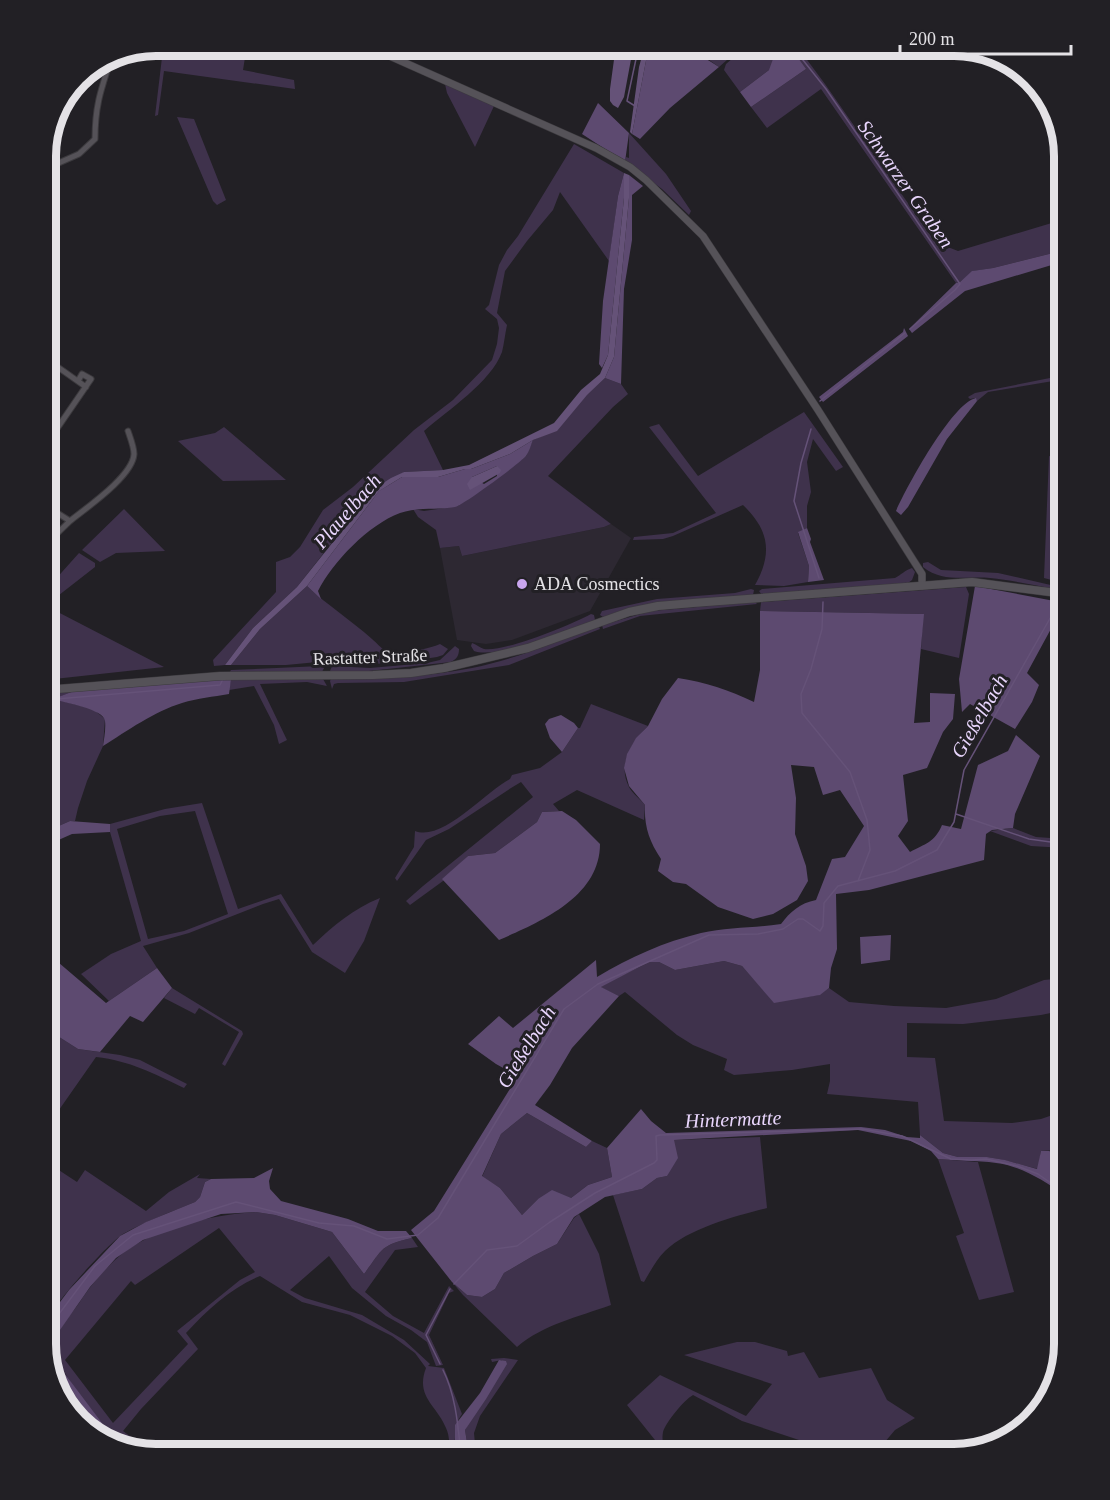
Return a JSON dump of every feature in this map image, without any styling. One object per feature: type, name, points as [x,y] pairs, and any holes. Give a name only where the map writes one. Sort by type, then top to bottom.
[{"type":"main road","name":"Rastatter Straße","points":[[56,689],[224,676],[411,673],[444,668],[528,648],[630,612],[681,604],[972,582],[1054,593]]},
{"type":"street","points":[[390,56],[596,148],[630,167],[688,219],[716,255],[910,554],[922,574],[922,586]]},
{"type":"street","points":[[56,165],[80,154],[95,139],[94,124],[98,98],[108,68]]},
{"type":"street","points":[[56,366],[86,387],[56,428]]},
{"type":"street","points":[[56,533],[109,489],[129,468],[134,454],[128,431]]},
{"type":"street","points":[[56,512],[70,521]]},
{"type":"shaded area","points":[[162,56],[245,56],[243,70],[294,80],[295,89],[164,71],[158,115],[155,116]]},
{"type":"shaded area","points":[[614,56],[632,56],[624,97],[618,108],[610,101]]},
{"type":"shaded area","points":[[642,56],[647,56],[632,134],[630,132]]},
{"type":"shaded area","points":[[647,56],[702,56],[719,67],[670,108],[640,139],[632,134]]},
{"type":"shaded area","points":[[702,56],[732,56],[719,67]]},
{"type":"shaded area","points":[[735,56],[804,56],[935,242],[958,251],[1054,222],[1054,253],[973,271],[956,283],[821,89],[767,128],[751,107],[806,69],[769,70],[740,92],[724,70],[726,64]]},
{"type":"shaded area","points":[[780,56],[797,56],[806,69],[751,107],[740,92],[769,70],[773,59]]},
{"type":"shaded area","points":[[445,84],[494,106],[475,147],[447,93]]},
{"type":"shaded area","points":[[598,103],[629,133],[625,162],[582,134]]},
{"type":"shaded area","points":[[177,117],[194,119],[226,200],[217,205],[213,201]]},
{"type":"shaded area","points":[[629,133],[666,174],[691,211],[689,215],[662,189],[625,162],[626,157],[629,158]]},
{"type":"shaded area","points":[[574,144],[624,173],[618,196],[609,261],[560,192],[553,210],[505,271],[497,313],[507,325],[502,352],[496,363],[479,385],[424,431],[443,470],[404,472],[356,512],[297,587],[253,628],[225,665],[214,666],[213,660],[276,592],[276,562],[290,557],[300,547],[323,510],[353,487],[414,430],[453,400],[492,360],[499,328],[497,319],[485,309],[489,305],[499,265]]},
{"type":"shaded area","points":[[624,173],[624,198],[608,355],[602,368],[599,364],[603,301],[618,196]]},
{"type":"shaded area","points":[[624,173],[629,175],[629,198],[614,357],[605,378],[587,395],[557,431],[533,440],[510,454],[471,469],[438,477],[402,477],[379,491],[307,586],[260,629],[231,665],[225,665],[253,628],[297,587],[377,487],[404,472],[443,470],[469,465],[554,423],[581,390],[600,374],[608,355],[624,198]]},
{"type":"shaded area","points":[[629,175],[643,186],[632,195],[632,240],[624,289],[621,384],[605,378],[614,357],[629,198]]},
{"type":"shaded area","points":[[1054,253],[1054,264],[965,291],[912,333],[909,329],[956,283],[972,271]]},
{"type":"shaded area","points":[[904,328],[908,336],[823,402],[819,397],[903,332]]},
{"type":"shaded area","points":[[1054,377],[1054,381],[988,392],[977,401],[975,398],[968,397],[975,393]]},
{"type":"shaded area","points":[[605,378],[621,384],[628,394],[548,476],[611,524],[462,556],[459,546],[440,548],[436,530],[418,517],[413,509],[424,511],[458,506],[526,456],[533,440],[542,436]]},
{"type":"shaded area","points":[[976,398],[977,401],[947,439],[908,507],[901,515],[896,511],[931,448],[955,415],[966,403]]},
{"type":"shaded area","points":[[804,412],[843,467],[836,471],[813,439],[807,462],[811,492],[807,506],[807,528],[798,533],[809,566],[808,582],[784,586],[755,585],[764,563],[766,542],[752,514],[743,505],[673,536],[663,539],[633,540],[634,537],[673,533],[716,513],[649,427],[659,424],[698,476]]},
{"type":"shaded area","points":[[224,427],[286,480],[223,481],[178,441],[215,433]]},
{"type":"shaded area","points":[[533,440],[522,460],[460,505],[400,513],[364,535],[333,568],[318,591],[321,599],[307,586],[379,491],[402,477],[438,477],[471,469],[510,454]],"holes":[[[497,466],[497,476],[484,484],[472,477]]]},
{"type":"shaded area","points":[[1049,456],[1054,457],[1054,581],[1044,578]]},
{"type":"shaded area","points":[[497,466],[501,470],[500,473],[470,490],[467,484],[472,477]]},
{"type":"shaded area","points":[[124,509],[165,551],[116,553],[100,562],[82,550]]},
{"type":"shaded area","points":[[611,524],[631,538],[590,611],[512,640],[486,644],[457,640],[440,548],[459,546],[462,556]]},
{"type":"shaded area","points":[[807,528],[824,580],[808,582],[809,566],[798,532]]},
{"type":"shaded area","points":[[79,553],[95,563],[95,567],[56,597],[56,579]]},
{"type":"shaded area","points":[[928,562],[941,570],[998,573],[1054,586],[1054,589],[998,579],[946,577],[931,572],[923,567],[923,563]]},
{"type":"shaded area","points":[[912,568],[915,572],[908,583],[762,595],[759,591],[895,578]]},
{"type":"shaded area","points":[[307,586],[387,652],[422,650],[440,644],[448,649],[443,655],[437,657],[397,663],[366,664],[328,661],[286,665],[231,665],[260,629]]},
{"type":"shaded area","points":[[975,586],[1054,601],[1054,623],[1027,673],[1039,685],[1032,702],[1015,729],[970,704],[962,712],[959,679]]},
{"type":"shaded area","points":[[966,587],[969,594],[959,658],[921,649],[923,614],[760,611],[761,602]]},
{"type":"shaded area","points":[[754,590],[753,595],[619,612],[603,617],[600,615],[602,611],[657,599],[735,593]]},
{"type":"shaded area","points":[[755,602],[757,604],[640,616],[603,629],[602,625],[651,611]]},
{"type":"shaded area","points":[[56,611],[164,667],[56,679]]},
{"type":"shaded area","points":[[760,611],[924,614],[914,723],[930,722],[930,693],[955,694],[953,719],[943,732],[927,768],[903,775],[908,821],[898,836],[910,852],[933,839],[942,825],[961,829],[978,765],[1008,751],[1016,735],[1040,756],[1015,814],[1013,828],[992,830],[986,834],[984,860],[869,890],[836,894],[837,949],[831,968],[829,988],[820,995],[774,1003],[742,966],[724,961],[675,970],[659,962],[649,962],[601,987],[619,996],[572,1048],[535,1105],[592,1141],[586,1147],[527,1113],[501,1134],[482,1176],[500,1188],[522,1215],[538,1199],[552,1190],[571,1198],[588,1185],[612,1177],[607,1148],[641,1109],[666,1133],[861,1127],[885,1130],[907,1137],[920,1138],[920,1135],[943,1153],[958,1157],[987,1157],[1037,1169],[1041,1151],[1049,1151],[1054,1153],[1054,1188],[1014,1167],[989,1162],[938,1159],[931,1151],[911,1141],[858,1130],[674,1140],[678,1158],[667,1176],[657,1178],[642,1189],[605,1197],[574,1217],[557,1244],[504,1273],[495,1289],[482,1297],[467,1295],[452,1282],[411,1230],[434,1211],[518,1076],[468,1044],[499,1016],[513,1028],[596,960],[597,977],[648,951],[687,937],[721,930],[781,924],[796,909],[816,900],[832,859],[845,857],[864,826],[840,790],[823,795],[814,767],[791,765],[796,798],[795,834],[806,866],[808,881],[797,900],[773,914],[753,919],[718,907],[686,884],[673,882],[658,871],[661,859],[648,833],[645,805],[629,786],[624,768],[627,754],[636,738],[648,726],[662,699],[678,678],[717,687],[754,702],[760,670]]},
{"type":"shaded area","points":[[591,614],[594,615],[595,620],[516,648],[485,653],[474,651],[471,646],[472,643],[484,649],[494,649],[522,642],[554,631]]},
{"type":"shaded area","points":[[598,625],[600,629],[509,665],[404,682],[338,683],[334,684],[332,689],[330,681],[331,679],[420,675],[472,668],[520,655]]},
{"type":"shaded area","points":[[455,646],[459,649],[459,653],[451,662],[369,671],[330,671],[332,666],[370,668],[427,663],[440,660]]},
{"type":"shaded area","points":[[321,666],[324,668],[322,672],[229,673],[231,670]]},
{"type":"shaded area","points":[[323,679],[327,686],[307,682],[260,684],[287,740],[279,744],[274,725],[254,686],[229,690],[231,680]]},
{"type":"shaded area","points":[[231,680],[229,694],[182,703],[162,711],[103,746],[105,721],[103,717],[83,707],[56,700],[74,691]]},
{"type":"shaded area","points":[[74,691],[56,698],[56,693]]},
{"type":"shaded area","points":[[56,700],[93,709],[105,719],[103,746],[87,781],[75,821],[56,827]]},
{"type":"shaded area","points":[[591,704],[648,726],[632,746],[625,770],[629,787],[645,805],[644,820],[577,790],[553,804],[559,811],[542,812],[537,822],[495,853],[468,856],[443,881],[410,905],[406,901],[423,886],[533,797],[521,782],[449,829],[426,840],[397,881],[395,878],[414,847],[415,831],[426,832],[451,823],[510,779],[512,775],[540,768],[562,752],[580,728]]},
{"type":"shaded area","points":[[561,715],[578,728],[562,752],[550,738],[545,724],[549,719]]},
{"type":"shaded area","points":[[202,803],[238,909],[281,894],[313,945],[344,918],[380,898],[364,941],[345,973],[312,952],[279,899],[189,933],[143,946],[157,968],[109,1001],[81,974],[111,954],[141,941],[110,832],[110,824],[165,809]],"holes":[[[195,811],[228,914],[184,931],[148,939],[117,829],[160,816]]]},
{"type":"shaded area","points":[[562,811],[576,820],[600,844],[597,863],[590,879],[579,893],[549,916],[499,940],[442,879],[468,856],[495,853],[537,822],[542,812]]},
{"type":"shaded area","points":[[70,821],[110,824],[110,832],[72,834],[56,841],[56,827]]},
{"type":"shaded area","points":[[1013,828],[1036,837],[1054,838],[1054,847],[1031,846],[990,831]]},
{"type":"shaded area","points":[[891,935],[890,960],[861,964],[860,937]]},
{"type":"shaded area","points":[[56,960],[106,1003],[157,968],[172,988],[143,1022],[130,1016],[100,1052],[78,1049],[56,1035]]},
{"type":"shaded area","points":[[724,961],[742,966],[774,1002],[819,995],[829,988],[849,1002],[946,1008],[996,999],[1044,980],[1054,979],[1054,1012],[963,1024],[907,1023],[907,1057],[935,1058],[944,1121],[1012,1123],[1041,1119],[1054,1114],[1054,1150],[1041,1151],[1038,1169],[987,1157],[958,1157],[943,1153],[920,1135],[918,1102],[827,1094],[830,1064],[734,1075],[724,1070],[727,1059],[693,1045],[677,1035],[625,992],[619,996],[600,987],[649,962],[659,962],[675,970]]},
{"type":"shaded area","points":[[172,988],[242,1031],[243,1034],[225,1066],[222,1064],[239,1032],[199,1008],[195,1014],[164,998]]},
{"type":"shaded area","points":[[56,1035],[78,1049],[140,1060],[187,1084],[184,1088],[131,1065],[96,1057],[56,1114]]},
{"type":"shaded area","points":[[527,1113],[586,1147],[592,1141],[607,1148],[612,1177],[588,1185],[571,1198],[538,1199],[522,1215],[500,1188],[482,1177],[501,1134]]},
{"type":"shaded area","points":[[760,1137],[767,1208],[713,1224],[687,1236],[665,1251],[644,1282],[641,1281],[613,1195],[642,1189],[657,1178],[667,1176],[674,1140]]},
{"type":"shaded area","points":[[938,1159],[978,1162],[1014,1292],[979,1300],[956,1236],[964,1233]]},
{"type":"shaded area","points":[[56,1168],[77,1182],[85,1170],[146,1211],[169,1192],[200,1174],[197,1178],[211,1179],[205,1182],[200,1197],[195,1202],[123,1234],[66,1293],[56,1307]]},
{"type":"shaded area","points":[[273,1168],[269,1181],[270,1189],[281,1201],[348,1219],[378,1231],[406,1231],[412,1238],[383,1249],[364,1274],[332,1232],[275,1215],[256,1212],[221,1214],[143,1240],[116,1258],[90,1287],[60,1330],[56,1347],[56,1307],[69,1290],[120,1236],[146,1222],[195,1202],[200,1197],[205,1182],[211,1179],[254,1178]]},
{"type":"shaded area","points":[[256,1212],[275,1215],[332,1232],[364,1274],[383,1249],[412,1238],[418,1247],[395,1250],[365,1292],[393,1316],[424,1333],[449,1286],[454,1291],[449,1293],[429,1335],[443,1365],[436,1366],[427,1342],[386,1316],[352,1288],[329,1256],[290,1290],[305,1298],[362,1315],[404,1340],[430,1364],[428,1366],[444,1368],[462,1414],[457,1424],[454,1444],[449,1444],[446,1428],[425,1394],[423,1378],[426,1368],[415,1353],[392,1336],[350,1315],[302,1302],[260,1276],[220,1300],[186,1333],[198,1349],[123,1431],[147,1444],[136,1443],[109,1433],[62,1368],[56,1346],[60,1329],[99,1276],[129,1249],[145,1239],[181,1225],[220,1216]],"holes":[[[219,1228],[255,1272],[240,1280],[177,1331],[188,1344],[113,1423],[65,1360],[131,1281],[135,1285]]]},
{"type":"shaded area","points":[[579,1214],[599,1254],[611,1305],[538,1332],[517,1347],[452,1282],[467,1295],[482,1297],[495,1289],[504,1273],[557,1244]]},
{"type":"shaded area","points":[[737,1342],[755,1342],[787,1351],[788,1356],[804,1352],[819,1378],[871,1368],[887,1400],[915,1418],[895,1430],[883,1444],[816,1444],[742,1421],[693,1395],[671,1417],[663,1432],[663,1444],[652,1444],[655,1440],[627,1405],[660,1375],[746,1416],[772,1384],[684,1355]]},
{"type":"shaded area","points":[[56,1347],[65,1374],[109,1433],[85,1415],[69,1395],[59,1370]]},
{"type":"shaded area","points":[[491,1359],[518,1360],[480,1416],[474,1433],[475,1444],[467,1444],[465,1430],[502,1360],[492,1362]]},
{"type":"shaded area","points":[[499,1360],[506,1361],[507,1364],[465,1430],[467,1444],[455,1444],[455,1425],[480,1393]]},
{"type":"waterway","points":[[635,106],[627,101],[637,56]]},
{"type":"waterway","name":"Schwarzer Graben","points":[[800,56],[826,89],[960,284],[910,329]]},
{"type":"waterway","name":"Schwarzer Graben","points":[[820,401],[905,333]]},
{"type":"waterway","name":"Schwarzer Graben","points":[[811,429],[801,463],[794,501],[819,578]]},
{"type":"waterway","name":"Schwarzer Graben","points":[[823,602],[822,629],[811,669],[801,694],[802,713],[850,772],[867,820],[870,850],[858,881]]},
{"type":"waterway","name":"Gießelbach","points":[[56,1318],[95,1266],[133,1235],[236,1202],[319,1223],[354,1226],[387,1239],[418,1235],[438,1218],[564,1009],[598,984],[709,935],[758,934],[783,929],[798,919],[803,919],[820,931],[823,926],[824,903],[838,886],[895,871],[937,850],[954,822],[964,770],[1054,611]]},
{"type":"waterway","name":"Plauelbach","points":[[56,699],[220,685],[223,679]]},
{"type":"waterway","points":[[956,814],[1029,839],[1054,842]]},
{"type":"waterway","name":"Hintermatte","points":[[454,1284],[487,1250],[517,1246],[595,1193],[654,1163],[657,1160],[656,1136],[660,1135],[863,1129],[902,1136],[951,1159],[986,1159],[1017,1166],[1038,1174],[1054,1185]]},
{"type":"waterway","name":"Hintermatte","points":[[440,1364],[426,1335],[450,1289]]},
{"type":"waterway","name":"Hintermatte","points":[[443,1370],[454,1401],[460,1444]]},
{"type":"waterway","name":"Gießelbach","points":[[63,1382],[69,1395]]},
{"type":"waterway","name":"Gießelbach","points":[[69,1395],[96,1425]]},
{"type":"place","name":"ADA Cosmectics","points":[[522,584]]}]
